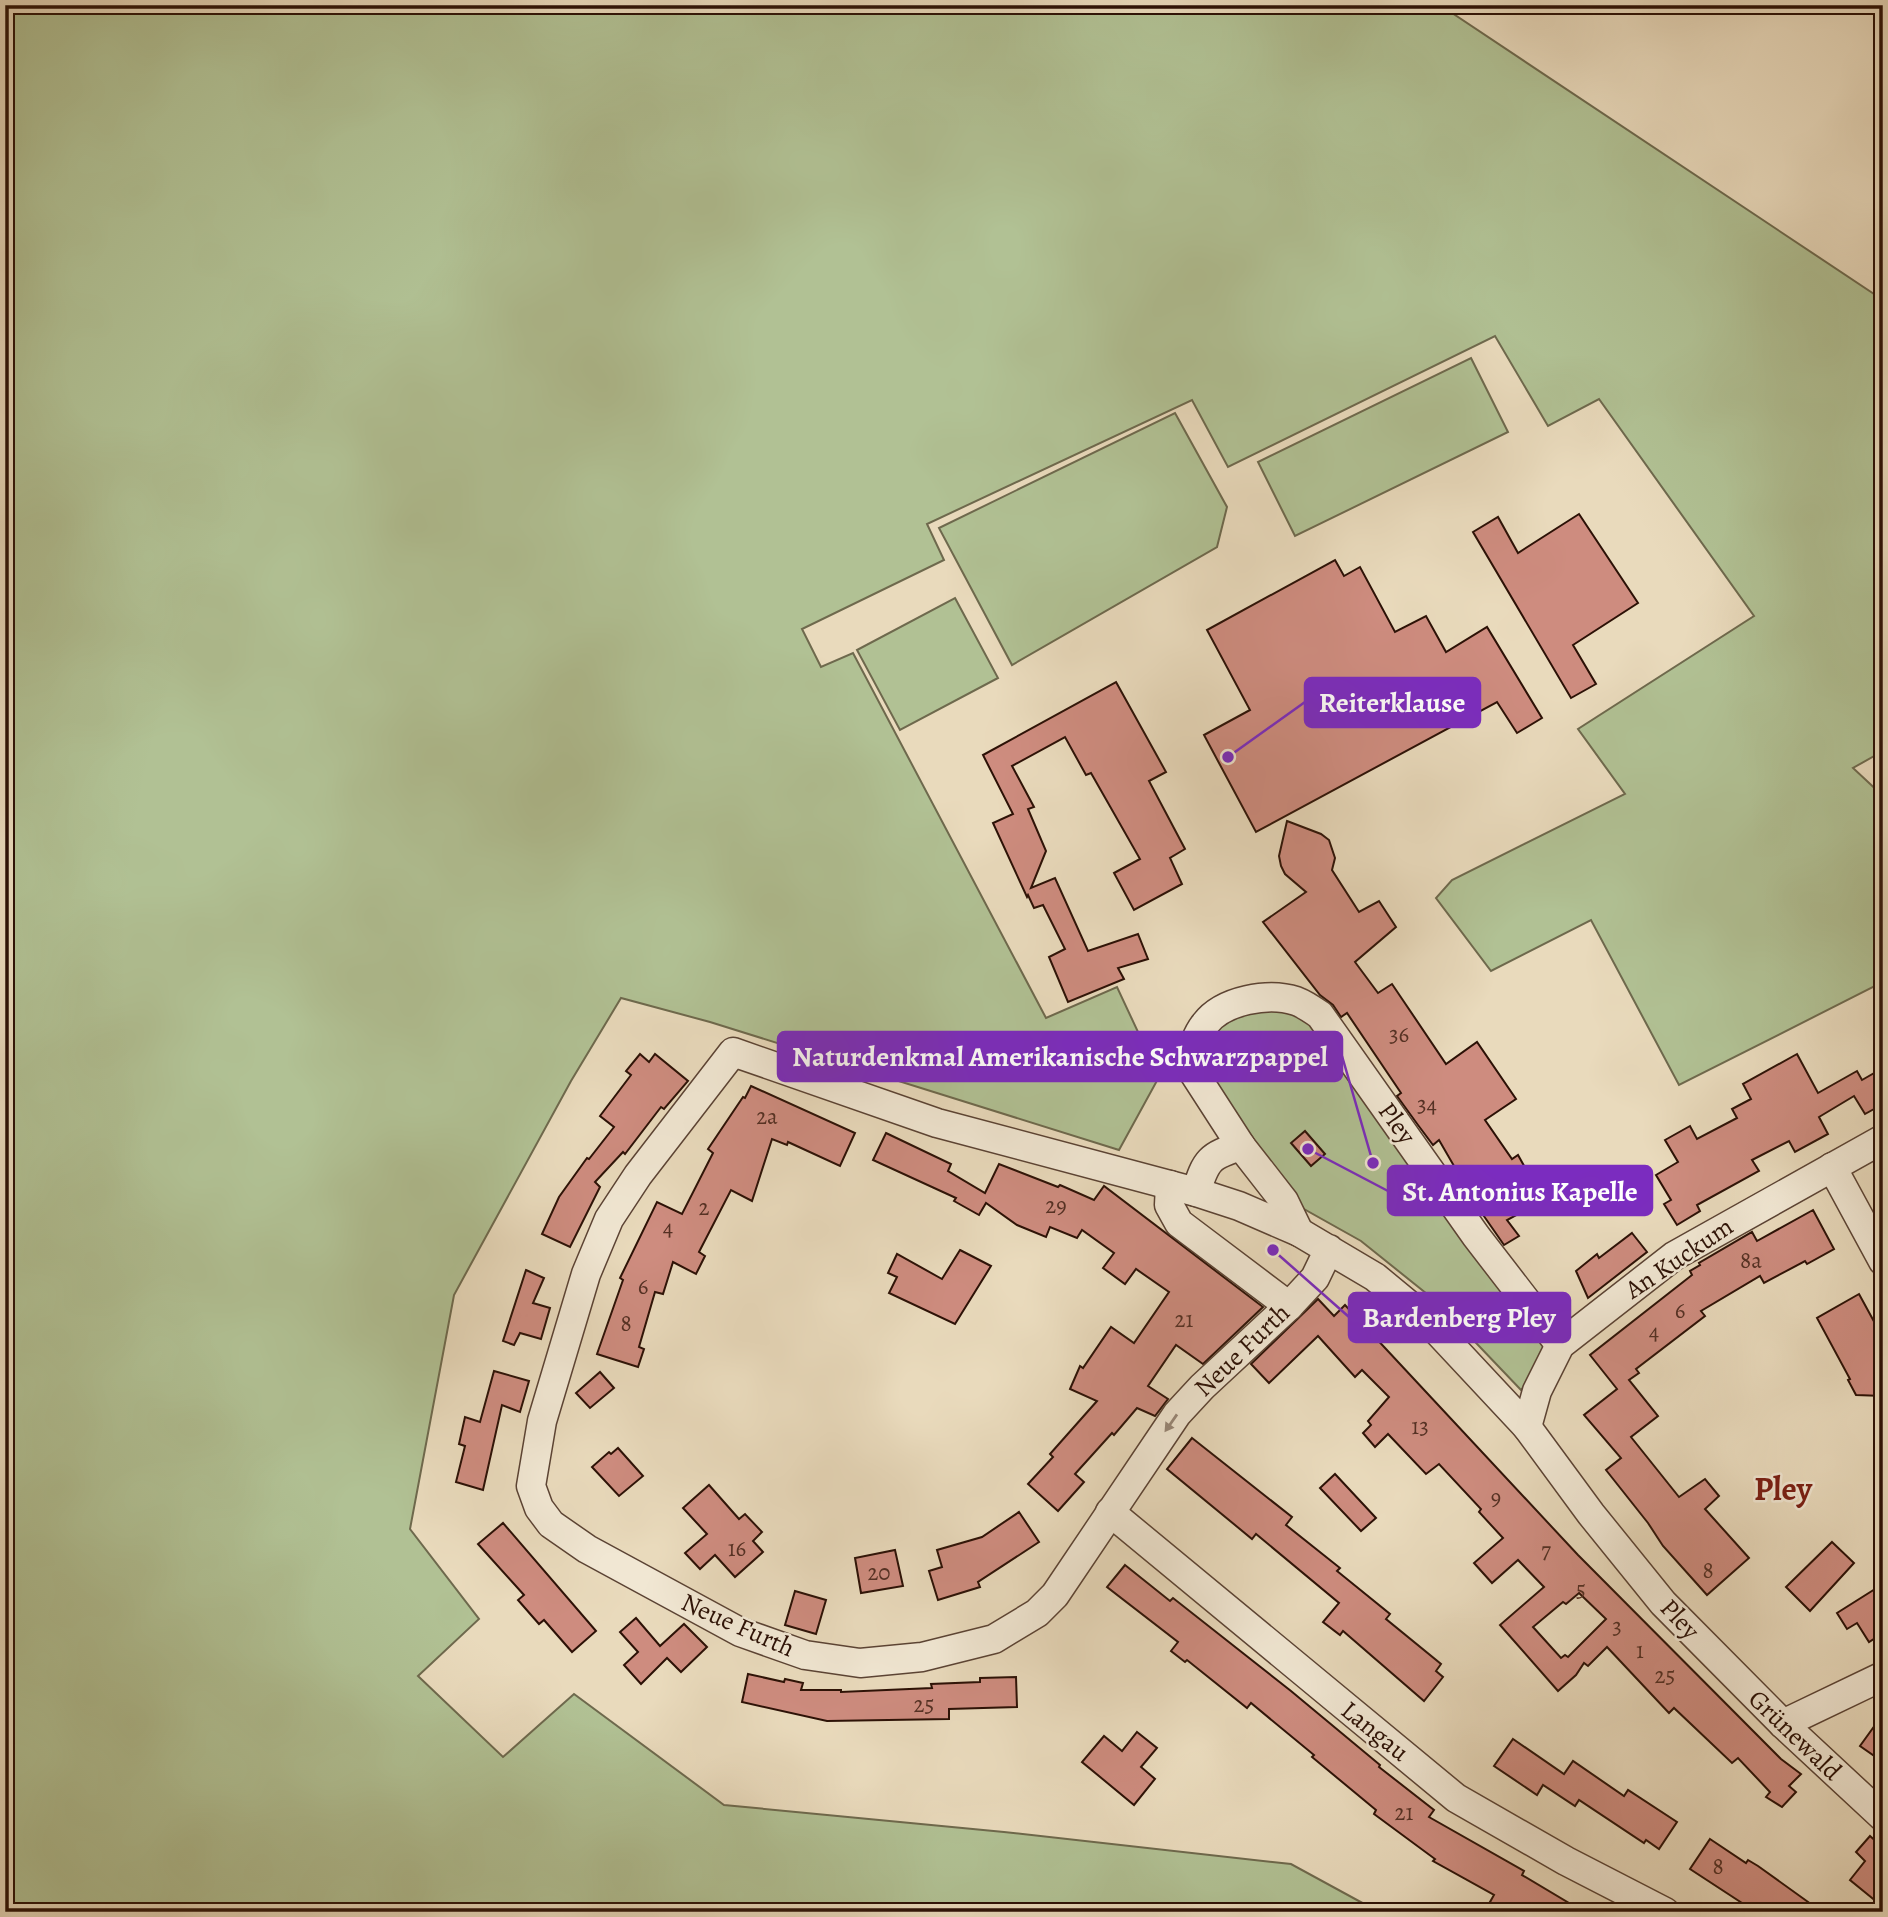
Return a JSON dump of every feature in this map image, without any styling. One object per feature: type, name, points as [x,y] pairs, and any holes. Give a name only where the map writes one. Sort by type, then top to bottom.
[{"type":"street","name":"Pley","points":[[1299,1231],[1284,1201],[1241,1146],[1188,1064],[1206,1022],[1230,1004],[1266,996],[1296,1001],[1320,1015],[1476,1236],[1560,1345]]},
{"type":"street","name":"Pley","points":[[733,1052],[937,1123],[1183,1188],[1238,1206],[1299,1231],[1329,1249],[1374,1277],[1427,1321],[1527,1427],[1591,1514],[1663,1603],[1710,1651]]},
{"type":"street","name":"Neue Furth","points":[[733,1052],[638,1175],[609,1219],[586,1274],[542,1421],[531,1486],[539,1508],[551,1524],[587,1549],[740,1632],[805,1656],[860,1663],[922,1657],[994,1639],[1037,1613],[1055,1595],[1177,1414],[1315,1278],[1329,1249]]},
{"type":"street","name":"An Kuckum","points":[[1527,1427],[1537,1391],[1560,1345],[1674,1256],[1883,1139]]},
{"type":"street","points":[[1241,1146],[1215,1154],[1168,1205],[1179,1223],[1289,1306]]},
{"type":"street","points":[[1832,1167],[1883,1261]]},
{"type":"street","name":"Langau","points":[[1110,1512],[1456,1798],[1566,1861],[1665,1912]]},
{"type":"street","name":"Grünewald","points":[[1710,1651],[1783,1724],[1883,1817]]},
{"type":"street","points":[[1783,1724],[1883,1676]]},
{"type":"green space","points":[[5,5],[1440,5],[1883,300],[1883,751],[1853,768],[1883,796],[1883,982],[1679,1085],[1591,920],[1491,971],[1436,898],[1452,880],[1625,794],[1578,729],[1754,616],[1599,399],[1548,426],[1495,336],[1228,467],[1192,400],[927,524],[944,560],[802,629],[821,667],[853,653],[1046,1018],[1117,987],[1159,1077],[1119,1150],[710,1022],[621,998],[571,1081],[454,1295],[410,1529],[479,1619],[418,1676],[503,1757],[574,1694],[724,1805],[1004,1832],[1291,1864],[1379,1912],[5,1912]]},
{"type":"green space","points":[[1471,358],[1508,432],[1295,536],[1258,462]]},
{"type":"green space","points":[[1175,413],[1227,507],[1217,547],[1012,665],[939,528]]},
{"type":"green space","points":[[955,598],[998,678],[900,730],[857,650]]},
{"type":"green space","points":[[1293,1010],[1315,1027],[1545,1346],[1533,1377],[1521,1390],[1437,1302],[1361,1241],[1304,1209],[1205,1074],[1211,1039],[1225,1018],[1237,1012]]},
{"type":"building","points":[[1579,514],[1638,603],[1573,645],[1596,684],[1571,698],[1473,532],[1498,517],[1518,553]]},
{"type":"building","points":[[1335,560],[1344,576],[1360,567],[1395,632],[1426,616],[1446,652],[1487,627],[1542,718],[1517,733],[1497,702],[1256,832],[1204,735],[1250,710],[1207,630]]},
{"type":"building","points":[[1116,682],[1166,772],[1149,781],[1185,849],[1170,858],[1182,884],[1134,910],[1114,873],[1140,859],[1091,773],[1086,775],[1065,737],[1012,766],[1034,807],[1028,809],[1046,851],[1031,888],[1055,878],[1088,951],[1138,934],[1148,959],[1118,968],[1124,979],[1068,1002],[1049,957],[1065,949],[1043,905],[1034,908],[1028,895],[1027,897],[993,823],[1013,814],[983,755]]},
{"type":"building","points":[[1287,821],[1321,834],[1329,840],[1335,858],[1332,870],[1359,912],[1379,901],[1396,927],[1355,962],[1378,993],[1392,984],[1446,1064],[1477,1042],[1516,1099],[1485,1120],[1512,1159],[1518,1155],[1533,1182],[1562,1167],[1577,1189],[1546,1207],[1543,1201],[1507,1220],[1519,1236],[1504,1245],[1463,1186],[1465,1185],[1439,1140],[1433,1145],[1397,1096],[1401,1093],[1347,1013],[1341,1017],[1333,1005],[1320,995],[1263,922],[1306,892],[1285,874],[1281,866],[1279,856]]},
{"type":"building","points":[[640,1054],[649,1062],[655,1054],[688,1081],[664,1109],[661,1107],[625,1154],[623,1152],[595,1182],[600,1187],[570,1247],[542,1234],[559,1197],[614,1127],[600,1116],[631,1075],[626,1071]]},
{"type":"building","points":[[1797,1054],[1818,1093],[1857,1071],[1862,1080],[1883,1068],[1883,1104],[1865,1114],[1854,1096],[1819,1117],[1828,1134],[1795,1152],[1789,1141],[1752,1160],[1759,1171],[1697,1205],[1700,1211],[1677,1225],[1664,1204],[1671,1200],[1656,1175],[1678,1162],[1665,1140],[1690,1126],[1697,1139],[1737,1118],[1732,1109],[1751,1099],[1743,1084]]},
{"type":"building","points":[[751,1086],[855,1133],[840,1166],[788,1142],[787,1145],[772,1139],[752,1201],[731,1190],[699,1252],[705,1256],[696,1274],[673,1262],[663,1294],[655,1292],[639,1347],[644,1349],[638,1367],[597,1354],[623,1280],[620,1278],[657,1202],[682,1214],[713,1153],[708,1149]]},
{"type":"building","points":[[1305,1131],[1325,1154],[1311,1166],[1291,1143]]},
{"type":"building","points":[[886,1133],[951,1164],[948,1171],[985,1193],[999,1164],[1094,1200],[1104,1186],[1263,1307],[1203,1364],[1176,1345],[1148,1386],[1168,1399],[1155,1416],[1137,1408],[1114,1435],[1112,1433],[1075,1474],[1084,1482],[1058,1511],[1028,1484],[1053,1457],[1050,1454],[1097,1401],[1070,1389],[1080,1366],[1083,1368],[1111,1327],[1134,1343],[1169,1292],[1136,1269],[1125,1284],[1103,1268],[1114,1253],[1082,1230],[1077,1238],[1050,1227],[1046,1237],[1017,1225],[986,1203],[979,1215],[954,1201],[956,1198],[873,1160]]},
{"type":"building","points":[[1813,1210],[1834,1249],[1764,1283],[1760,1276],[1701,1311],[1705,1316],[1636,1369],[1639,1373],[1629,1380],[1658,1416],[1631,1437],[1679,1497],[1705,1479],[1719,1496],[1705,1509],[1749,1558],[1707,1595],[1663,1546],[1606,1470],[1621,1458],[1584,1415],[1617,1389],[1590,1355],[1692,1275],[1690,1271],[1700,1265],[1699,1263],[1752,1232],[1757,1241]]},
{"type":"building","points":[[1632,1233],[1647,1252],[1588,1298],[1576,1271],[1597,1254],[1599,1258]]},
{"type":"building","points":[[960,1250],[991,1266],[955,1324],[889,1293],[897,1277],[888,1273],[897,1254],[942,1279]]},
{"type":"building","points":[[526,1270],[544,1278],[533,1303],[550,1308],[541,1339],[520,1333],[514,1345],[503,1341]]},
{"type":"building","points":[[1859,1294],[1883,1338],[1883,1396],[1856,1395],[1817,1318]]},
{"type":"building","points":[[1318,1299],[1334,1316],[1345,1305],[1578,1555],[1781,1759],[1801,1774],[1789,1786],[1796,1792],[1782,1807],[1766,1797],[1770,1792],[1738,1758],[1732,1763],[1674,1708],[1669,1713],[1607,1647],[1588,1666],[1584,1663],[1576,1675],[1558,1691],[1500,1625],[1544,1587],[1518,1560],[1492,1583],[1474,1563],[1503,1538],[1479,1512],[1481,1509],[1439,1464],[1426,1474],[1388,1434],[1375,1447],[1363,1433],[1371,1425],[1368,1421],[1389,1397],[1362,1370],[1355,1377],[1318,1336],[1269,1383],[1251,1364]],"holes":[[[1579,1593],[1606,1619],[1568,1657],[1565,1655],[1561,1658],[1533,1627],[1563,1602],[1566,1604]]]},
{"type":"building","points":[[494,1371],[529,1381],[520,1412],[502,1405],[483,1490],[456,1482],[465,1446],[459,1444],[465,1417],[480,1422]]},
{"type":"building","points":[[600,1372],[614,1388],[590,1408],[576,1393]]},
{"type":"building","points":[[1192,1438],[1292,1517],[1286,1525],[1340,1568],[1337,1571],[1390,1614],[1386,1619],[1441,1664],[1436,1671],[1443,1677],[1424,1701],[1343,1631],[1340,1635],[1323,1622],[1339,1603],[1256,1534],[1252,1539],[1167,1469]]},
{"type":"building","points":[[618,1448],[643,1476],[619,1496],[592,1467]]},
{"type":"building","points":[[1335,1474],[1376,1518],[1361,1531],[1320,1488]]},
{"type":"building","points":[[709,1485],[739,1519],[745,1514],[762,1532],[753,1541],[763,1552],[735,1577],[715,1555],[700,1569],[685,1553],[707,1534],[683,1508]]},
{"type":"building","points":[[1019,1512],[1039,1542],[978,1582],[980,1587],[938,1600],[929,1571],[942,1567],[937,1550],[982,1537]]},
{"type":"building","points":[[503,1523],[596,1631],[572,1652],[544,1620],[539,1624],[518,1600],[524,1595],[478,1544]]},
{"type":"building","points":[[1832,1542],[1854,1563],[1810,1611],[1786,1587]]},
{"type":"building","points":[[895,1550],[903,1586],[861,1593],[855,1558]]},
{"type":"building","points":[[1125,1565],[1170,1601],[1173,1598],[1291,1691],[1380,1765],[1379,1767],[1434,1810],[1429,1817],[1524,1871],[1522,1875],[1584,1912],[1507,1912],[1490,1902],[1494,1895],[1433,1861],[1435,1859],[1374,1814],[1376,1810],[1251,1703],[1247,1708],[1187,1660],[1185,1662],[1171,1651],[1178,1642],[1107,1587]]},
{"type":"building","points":[[1883,1584],[1883,1633],[1869,1642],[1857,1623],[1847,1629],[1837,1613]]},
{"type":"building","points":[[795,1591],[826,1600],[816,1634],[785,1625]]},
{"type":"building","points":[[636,1618],[660,1646],[684,1624],[707,1647],[681,1672],[667,1658],[641,1684],[624,1665],[638,1652],[620,1632]]},
{"type":"building","points":[[748,1674],[803,1683],[801,1690],[841,1692],[932,1688],[931,1684],[1016,1677],[1017,1707],[949,1709],[949,1719],[827,1721],[742,1702]]},
{"type":"building","points":[[1883,1714],[1883,1762],[1860,1746]]},
{"type":"building","points":[[1137,1732],[1157,1748],[1141,1767],[1155,1779],[1134,1805],[1082,1762],[1104,1736],[1122,1751]]},
{"type":"building","points":[[1513,1739],[1564,1774],[1573,1761],[1624,1796],[1628,1790],[1677,1822],[1659,1849],[1646,1840],[1644,1843],[1579,1800],[1575,1806],[1543,1785],[1537,1795],[1494,1766]]},
{"type":"building","points":[[1870,1836],[1879,1844],[1883,1839],[1883,1907],[1850,1880],[1865,1861],[1856,1852]]},
{"type":"building","points":[[1710,1839],[1746,1863],[1748,1860],[1758,1866],[1822,1912],[1740,1912],[1745,1905],[1690,1869]]},
{"type":"place","name":"Reiterklause","points":[[1228,757]]},
{"type":"place","name":"St. Antonius Kapelle","points":[[1308,1149]]},
{"type":"place","name":"Naturdenkmal Amerikanische Schwarzpappel","points":[[1373,1163]]},
{"type":"place","name":"Bardenberg Pley","points":[[1273,1250]]},
{"type":"district","name":"Pley","points":[[1783,1488]]}]
